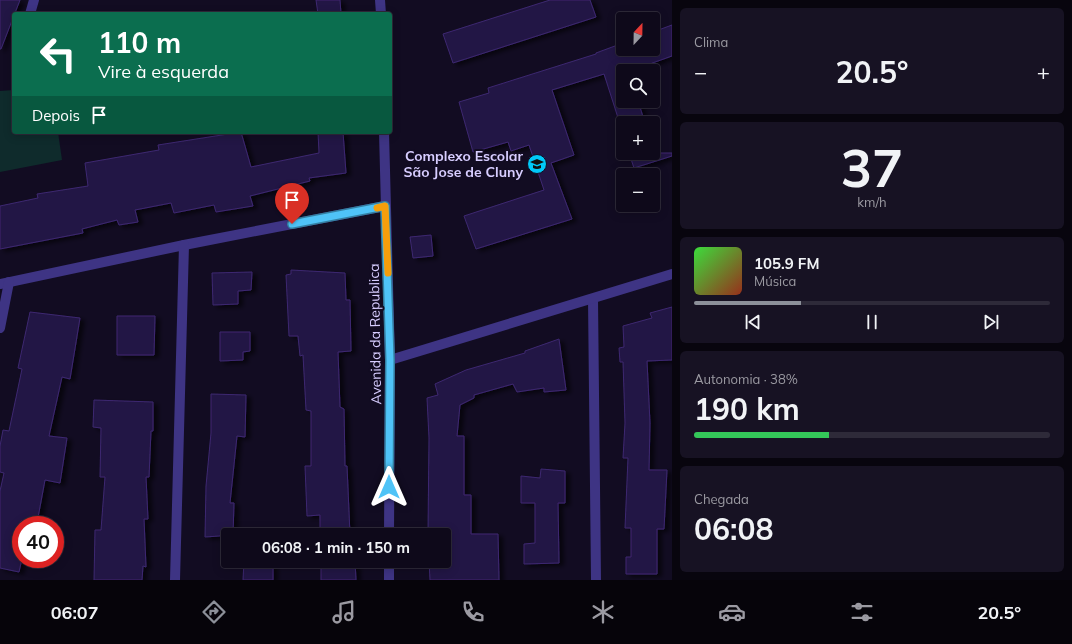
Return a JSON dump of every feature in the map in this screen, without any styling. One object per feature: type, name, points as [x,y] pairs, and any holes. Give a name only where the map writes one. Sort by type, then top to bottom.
[{"type":"street","points":[[31,12],[34,0]]},
{"type":"street","points":[[380,0],[380,12]]},
{"type":"street","name":"Avenida da Republica","points":[[384,134],[390,360],[389,528]]},
{"type":"street","points":[[0,328],[5,283],[184,245],[385,206]]},
{"type":"street","points":[[174,580],[184,245]]},
{"type":"street","points":[[390,360],[672,274]]},
{"type":"street","points":[[593,298],[596,580]]},
{"type":"street","points":[[389,568],[389,580]]},
{"type":"green space","points":[[12,90],[12,134],[58,134],[62,160],[0,172],[0,91]]},
{"type":"building","points":[[0,0],[20,0],[15,12],[12,12],[12,21],[0,49]]},
{"type":"building","points":[[316,0],[340,0],[341,12],[318,12]]},
{"type":"building","points":[[550,0],[590,0],[596,17],[453,63],[443,34]]},
{"type":"building","points":[[672,25],[672,56],[650,64],[616,64],[616,108],[640,108],[643,116],[617,116],[604,74],[552,90],[574,155],[551,163],[572,219],[476,249],[464,216],[544,190],[529,145],[511,151],[508,142],[473,152],[459,102],[489,93],[488,88],[596,54],[616,46],[616,56],[660,56],[660,29]]},
{"type":"building","points":[[228,134],[242,134],[251,167],[319,153],[318,134],[343,134],[346,173],[309,178],[310,181],[250,196],[253,206],[216,212],[214,205],[174,213],[171,203],[135,210],[138,222],[119,225],[117,220],[82,229],[83,233],[0,249],[0,206],[38,198],[37,194],[88,186],[85,163],[159,150],[158,145]]},
{"type":"building","points":[[660,153],[672,153],[672,156],[660,160]]},
{"type":"building","points":[[631,160],[659,160],[634,168]]},
{"type":"building","points":[[431,235],[433,256],[413,258],[410,237]]},
{"type":"building","points":[[291,270],[345,273],[346,300],[350,300],[351,351],[338,352],[340,407],[344,409],[345,466],[347,466],[350,528],[320,528],[320,515],[307,516],[305,466],[311,466],[311,411],[306,410],[303,355],[300,356],[298,336],[289,336],[286,275],[291,274]]},
{"type":"building","points":[[252,272],[251,290],[238,291],[238,304],[213,305],[212,273]]},
{"type":"building","points":[[672,307],[672,360],[647,361],[650,423],[649,470],[667,470],[664,529],[657,529],[657,574],[626,574],[626,557],[631,557],[631,528],[625,528],[628,458],[623,458],[625,423],[623,362],[620,362],[619,348],[624,347],[623,326],[652,318],[650,313]]},
{"type":"building","points":[[30,312],[80,318],[70,379],[62,377],[49,436],[67,438],[60,483],[45,480],[38,516],[12,516],[12,568],[20,568],[19,572],[0,568],[0,491],[4,473],[0,472],[0,446],[3,430],[9,431],[22,369],[18,368]]},
{"type":"building","points":[[117,316],[155,316],[154,355],[117,355]]},
{"type":"building","points":[[220,332],[250,332],[250,351],[243,352],[243,360],[220,361]]},
{"type":"building","points":[[559,339],[566,390],[544,392],[544,388],[517,392],[513,384],[474,395],[474,398],[460,405],[457,436],[464,436],[464,495],[471,495],[471,534],[498,534],[499,580],[430,580],[429,568],[451,568],[451,528],[428,528],[429,438],[427,398],[438,395],[435,384],[466,370],[525,353],[525,351]]},
{"type":"building","points":[[211,394],[246,395],[245,437],[237,436],[230,503],[234,503],[233,528],[221,528],[221,536],[205,537],[206,486],[211,433]]},
{"type":"building","points":[[94,400],[153,402],[153,431],[151,431],[149,477],[146,477],[148,519],[144,519],[146,567],[143,566],[142,580],[94,580],[95,530],[101,530],[105,477],[100,477],[101,428],[93,427]]},
{"type":"building","points":[[541,469],[565,471],[565,503],[558,503],[559,563],[524,564],[524,544],[535,543],[535,503],[521,503],[521,476],[540,478]]},
{"type":"building","points":[[244,568],[273,568],[273,580],[243,580]]},
{"type":"building","points":[[321,568],[355,568],[356,580],[321,580]]},
{"type":"slow traffic","points":[[377,208],[385,206],[388,273]]},
{"type":"place","name":"Complexo Escolar São Jose de Cluny","points":[[537,164]]},
{"type":"route","points":[[292,224],[385,206],[390,360],[389,487]]}]
